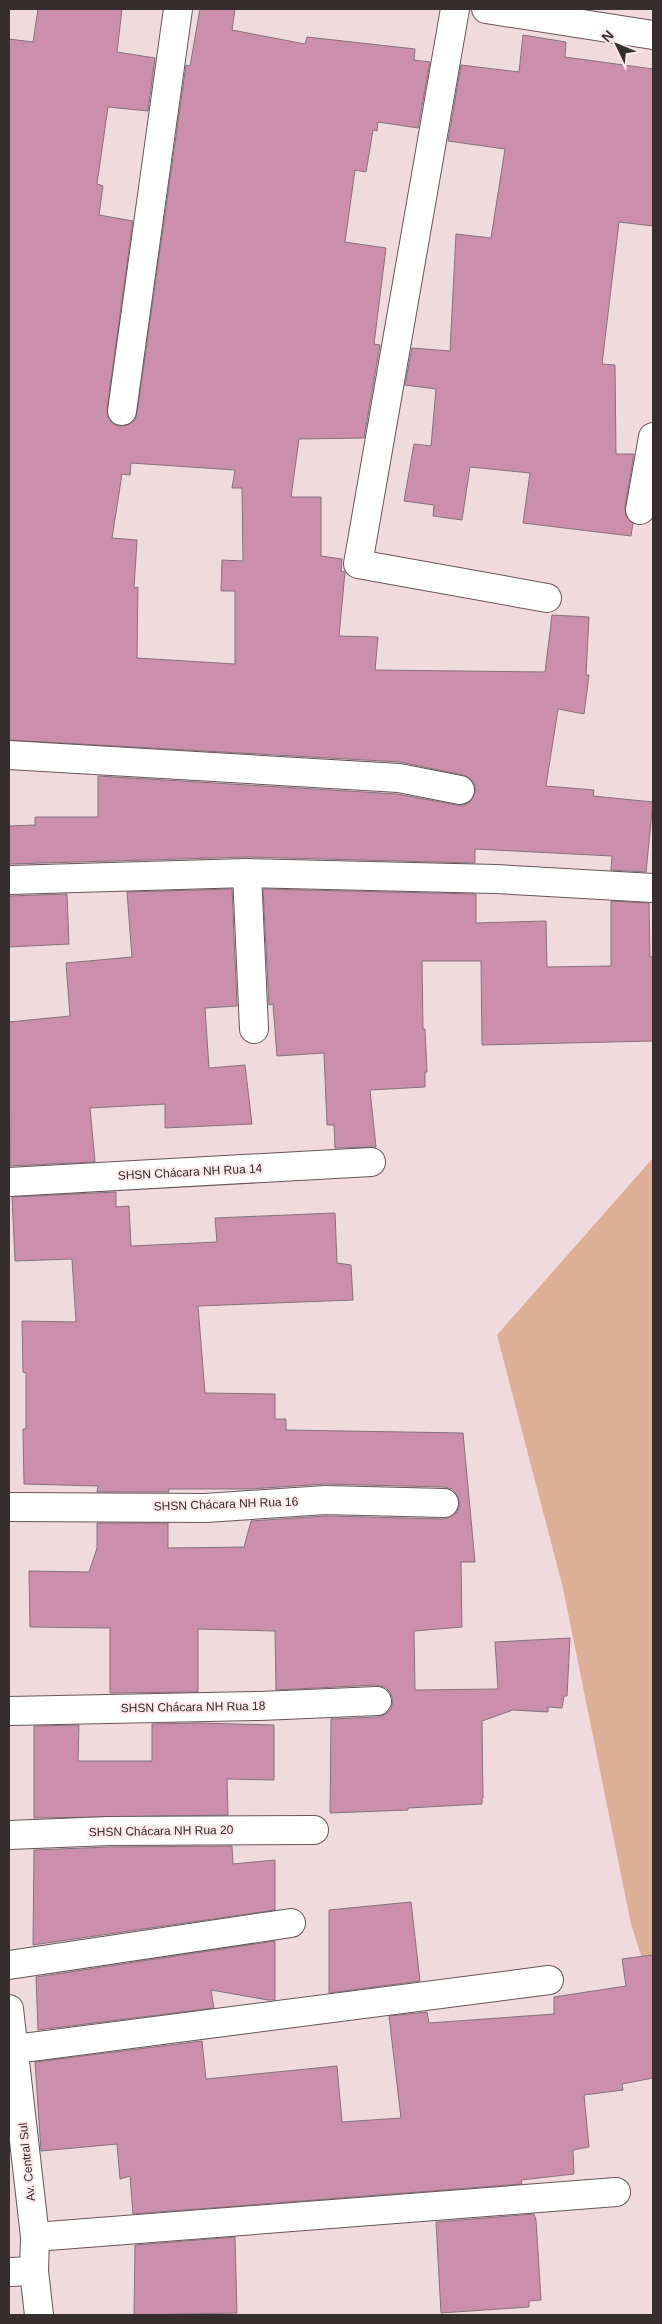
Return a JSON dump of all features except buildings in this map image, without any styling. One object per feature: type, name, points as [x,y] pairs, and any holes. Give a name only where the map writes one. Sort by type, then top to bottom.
[{"type":"street","points":[[122,411],[178,9]]},
{"type":"street","points":[[456,9],[358,564],[547,598]]},
{"type":"street","points":[[486,9],[653,35]]},
{"type":"street","points":[[640,510],[653,437]]},
{"type":"street","points":[[9,755],[399,778],[460,790]]},
{"type":"street","points":[[9,880],[247,873],[496,879],[653,888]]},
{"type":"street","points":[[247,873],[254,1029]]},
{"type":"street","name":"SHSN Chácara NH Rua 14","points":[[9,1182],[371,1162]]},
{"type":"street","name":"SHSN Chácara NH Rua 16","points":[[9,1507],[205,1508],[325,1500],[444,1503]]},
{"type":"street","name":"SHSN Chácara NH Rua 18","points":[[9,1711],[377,1701]]},
{"type":"street","name":"SHSN Chácara NH Rua 20","points":[[9,1835],[109,1831],[314,1830]]},
{"type":"street","points":[[9,1965],[291,1923]]},
{"type":"street","points":[[15,2049],[549,1980]]},
{"type":"street","name":"Av. Central Sul","points":[[9,2009],[35,2237],[22,2272],[39,2315]]},
{"type":"street","points":[[35,2237],[616,2192]]},
{"type":"shaded area","points":[[653,1158],[653,1993],[631,1924],[563,1588],[497,1335]]}]
